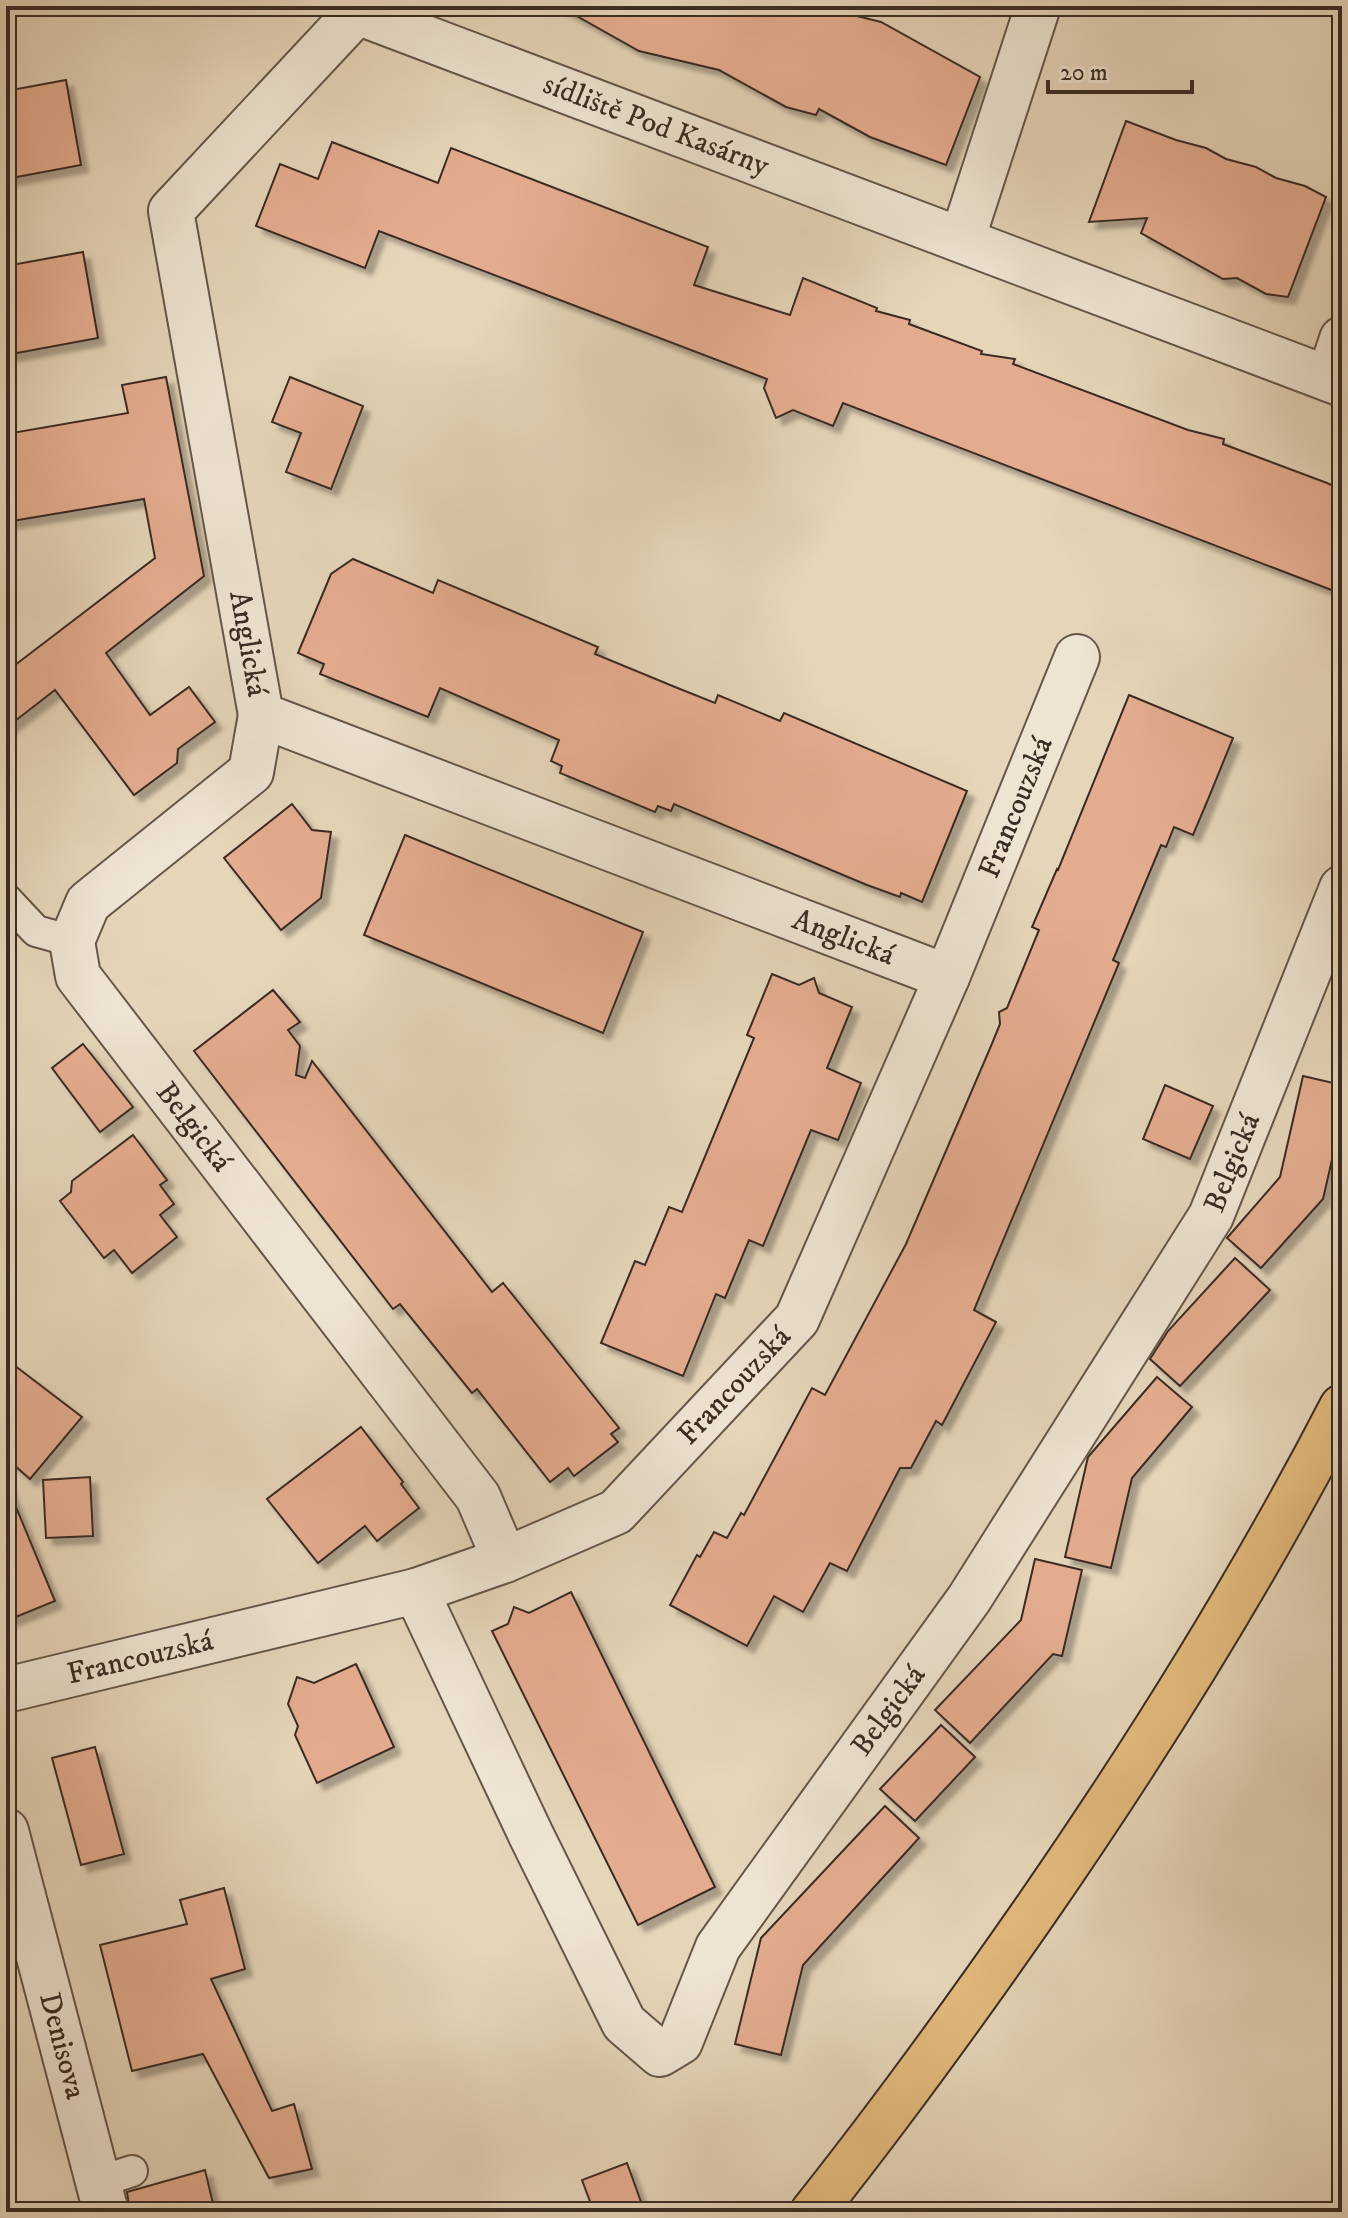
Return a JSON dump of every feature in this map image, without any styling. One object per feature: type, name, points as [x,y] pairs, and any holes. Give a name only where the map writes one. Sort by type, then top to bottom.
[{"type":"main road","points":[[813,2212],[878,2131],[960,2019],[1150,1740],[1227,1616],[1342,1407]]},
{"type":"street","points":[[962,240],[1038,6]]},
{"type":"street","name":"sídliště Pod Kasárny","points":[[356,9],[1336,382],[1342,339]]},
{"type":"street","name":"Anglická","points":[[356,9],[171,211],[261,715],[947,977]]},
{"type":"street","name":"Francouzská","points":[[6,1690],[416,1591],[505,1560],[616,1512],[797,1319],[947,977],[1077,657]]},
{"type":"street","points":[[72,941],[88,903],[251,772],[261,715]]},
{"type":"street","name":"Belgická","points":[[416,1591],[524,1821],[624,2023],[660,2054],[680,2042],[718,1947],[969,1599],[1211,1216],[1342,888]]},
{"type":"street","name":"Belgická","points":[[72,941],[78,976],[478,1497],[505,1560]]},
{"type":"street","name":"Denisova","points":[[6,1831],[112,2188]]},
{"type":"lane","points":[[6,899],[36,931],[72,941]]},
{"type":"building","points":[[559,6],[838,6],[853,15],[881,22],[980,77],[946,165],[870,137],[819,109],[816,115],[786,107],[719,70],[639,51]]},
{"type":"building","points":[[66,80],[81,165],[6,179],[6,91]]},
{"type":"building","points":[[1126,121],[1206,148],[1226,159],[1256,167],[1326,197],[1288,297],[1266,294],[1237,278],[1223,279],[1141,233],[1147,218],[1089,222]]},
{"type":"building","points":[[332,142],[438,183],[451,148],[708,247],[694,285],[790,315],[803,278],[877,308],[876,311],[910,320],[909,324],[982,351],[981,354],[1015,359],[1013,364],[1188,430],[1224,439],[1223,444],[1327,483],[1342,490],[1342,594],[843,403],[833,426],[793,410],[776,418],[764,388],[767,379],[379,231],[365,268],[256,226],[280,164],[318,179]]},
{"type":"building","points":[[83,252],[98,338],[6,355],[6,266]]},
{"type":"building","points":[[166,377],[204,576],[106,653],[150,715],[189,687],[215,722],[178,749],[177,763],[134,795],[55,690],[6,728],[6,672],[155,558],[144,499],[6,522],[6,434],[128,413],[122,385]]},
{"type":"building","points":[[290,377],[363,406],[331,489],[286,472],[301,433],[272,422]]},
{"type":"building","points":[[353,559],[433,593],[438,580],[598,647],[595,654],[715,703],[718,695],[780,721],[784,713],[967,791],[922,902],[867,885],[674,804],[671,811],[658,806],[655,812],[560,773],[562,766],[551,761],[559,740],[440,688],[428,717],[320,674],[324,664],[298,653],[331,574]]},
{"type":"building","points":[[1129,695],[1233,738],[1193,835],[1174,827],[1166,847],[1161,845],[1113,960],[1119,963],[974,1310],[996,1322],[942,1425],[936,1421],[911,1468],[900,1468],[847,1571],[830,1563],[803,1612],[774,1596],[747,1646],[670,1605],[697,1555],[700,1557],[714,1532],[727,1538],[741,1513],[744,1515],[812,1388],[825,1395],[906,1244],[1000,1024],[999,1012],[1007,1008],[1039,930],[1032,927]]},
{"type":"building","points":[[292,804],[312,830],[331,832],[321,898],[281,930],[224,858]]},
{"type":"building","points":[[405,835],[643,932],[603,1033],[364,935]]},
{"type":"building","points":[[772,974],[799,985],[814,978],[819,993],[852,1007],[827,1068],[861,1083],[838,1140],[811,1130],[763,1246],[749,1240],[725,1298],[716,1294],[683,1376],[601,1343],[635,1261],[645,1265],[669,1207],[682,1212],[754,1038],[747,1035]]},
{"type":"building","points":[[273,990],[300,1022],[288,1030],[300,1046],[296,1075],[305,1078],[312,1061],[492,1292],[503,1283],[619,1428],[611,1434],[618,1442],[574,1476],[568,1468],[550,1482],[477,1389],[472,1393],[400,1304],[393,1309],[194,1051]]},
{"type":"building","points":[[83,1044],[133,1107],[100,1132],[52,1068]]},
{"type":"building","points":[[1303,1076],[1342,1085],[1342,1116],[1323,1199],[1261,1268],[1227,1238],[1280,1177]]},
{"type":"building","points":[[1165,1085],[1213,1106],[1190,1159],[1143,1139]]},
{"type":"building","points":[[133,1135],[167,1180],[160,1185],[174,1204],[160,1215],[177,1237],[132,1273],[114,1250],[104,1258],[60,1201],[71,1192],[72,1181]]},
{"type":"building","points":[[1235,1258],[1270,1290],[1180,1386],[1150,1359],[1168,1331]]},
{"type":"building","points":[[6,1359],[82,1417],[30,1479],[6,1458]]},
{"type":"building","points":[[1157,1377],[1192,1407],[1132,1478],[1111,1568],[1065,1557],[1088,1457]]},
{"type":"building","points":[[361,1427],[419,1508],[377,1541],[365,1526],[318,1563],[267,1499]]},
{"type":"building","points":[[90,1477],[93,1536],[46,1538],[43,1480]]},
{"type":"building","points":[[6,1483],[55,1601],[6,1621]]},
{"type":"building","points":[[1035,1559],[1082,1570],[1062,1656],[1053,1654],[970,1743],[935,1710],[1021,1620]]},
{"type":"building","points":[[571,1592],[715,1887],[638,1925],[492,1631],[508,1624],[514,1607],[529,1613]]},
{"type":"building","points":[[356,1664],[394,1747],[317,1783],[295,1735],[298,1726],[288,1704],[297,1677],[314,1683]]},
{"type":"building","points":[[941,1725],[975,1757],[915,1821],[880,1789]]},
{"type":"building","points":[[95,1747],[124,1854],[81,1865],[52,1758]]},
{"type":"building","points":[[885,1806],[919,1838],[803,1965],[781,2055],[735,2044],[761,1938]]},
{"type":"building","points":[[224,1888],[245,1969],[211,1979],[272,2111],[294,2104],[312,2169],[269,2178],[203,2054],[132,2071],[100,1945],[187,1924],[180,1900]]},
{"type":"building","points":[[627,2163],[641,2202],[612,2212],[594,2212],[582,2180]]},
{"type":"building","points":[[205,2170],[215,2212],[130,2212],[127,2192]]}]
